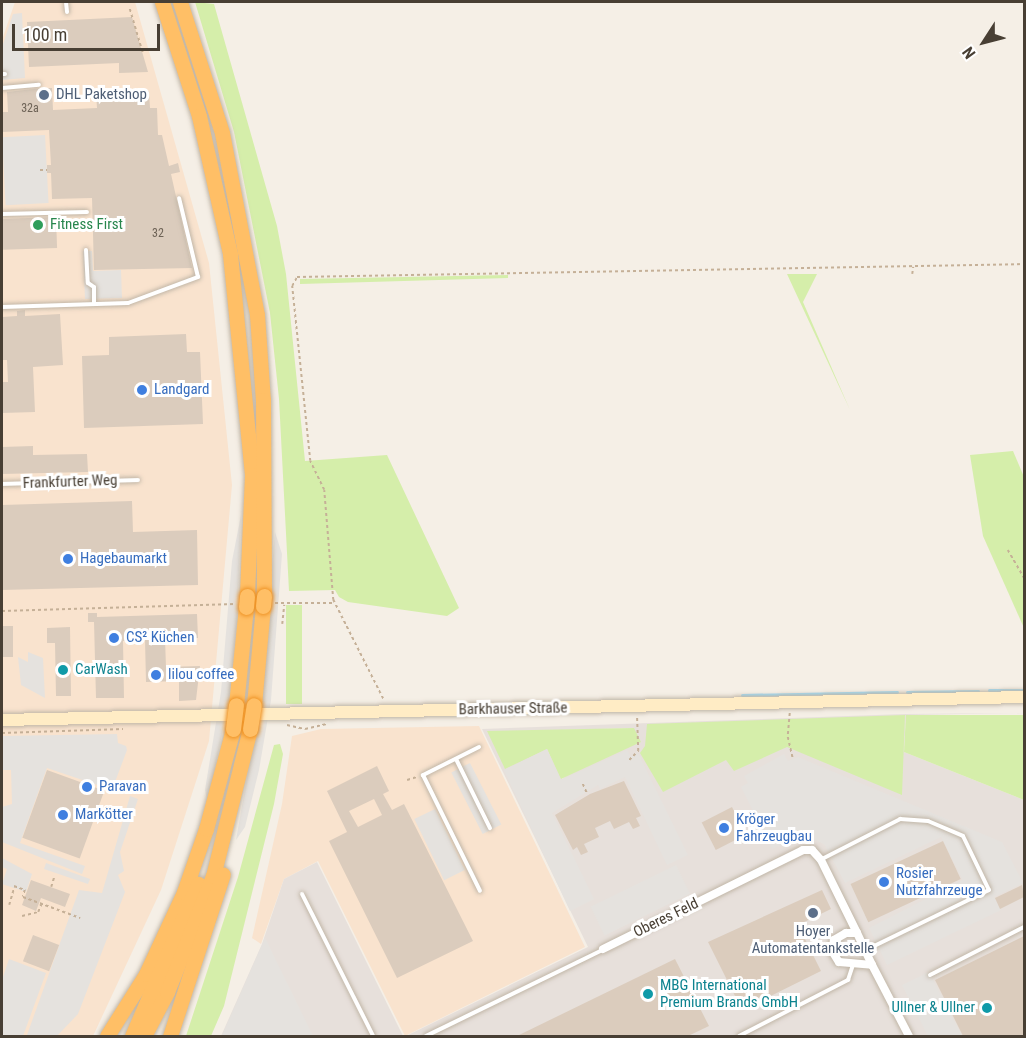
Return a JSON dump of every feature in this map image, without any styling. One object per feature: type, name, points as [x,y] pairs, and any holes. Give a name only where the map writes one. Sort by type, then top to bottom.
[{"type":"highway","points":[[132,1036],[199,881],[223,799],[247,602],[252,475],[230,254],[199,116],[162,2]]},
{"type":"highway","points":[[170,1036],[223,873],[244,785],[264,601],[264,421],[257,315],[222,133],[180,2]]},
{"type":"highway","points":[[107,1036],[146,974],[184,892],[206,829],[232,729]]},
{"type":"highway","points":[[144,1036],[167,992],[213,876],[250,729]]},
{"type":"street","name":"Barkhauser Straße","points":[[2,720],[1024,697]]},
{"type":"street","name":"Oberes Feld","points":[[603,950],[796,852],[812,850],[821,860]]},
{"type":"street","points":[[821,860],[909,1036]]},
{"type":"street","points":[[857,933],[838,936],[832,947],[835,959],[853,965],[872,965]]},
{"type":"lane","points":[[66,2],[67,12]]},
{"type":"lane","points":[[2,88],[39,85]]},
{"type":"lane","points":[[2,307],[128,303],[198,277],[179,198]]},
{"type":"lane","points":[[2,214],[87,212]]},
{"type":"lane","points":[[86,250],[88,283],[94,286],[94,304]]},
{"type":"lane","name":"Frankfurter Weg","points":[[2,484],[138,480]]},
{"type":"lane","points":[[479,747],[423,775],[480,891]]},
{"type":"lane","points":[[456,759],[490,828]]},
{"type":"lane","points":[[821,860],[900,819],[928,821],[963,836],[988,890],[866,951]]},
{"type":"lane","points":[[302,894],[373,1036]]},
{"type":"lane","points":[[930,975],[1024,927]]},
{"type":"lane","name":"Oberes Feld","points":[[426,1036],[603,950]]},
{"type":"lane","points":[[739,1036],[848,980],[853,965]]},
{"type":"path","points":[[130,9],[143,53]]},
{"type":"path","points":[[40,170],[47,170]]},
{"type":"path","points":[[384,712],[383,696],[334,603],[329,583],[324,490],[310,461],[292,286],[297,277],[1024,264]]},
{"type":"path","points":[[912,274],[913,266]]},
{"type":"path","points":[[1008,550],[1024,578]]},
{"type":"path","points":[[282,624],[284,604],[334,603]]},
{"type":"path","points":[[2,611],[227,604]]},
{"type":"path","points":[[790,712],[788,737],[793,758]]},
{"type":"path","points":[[629,760],[638,751],[637,715]]},
{"type":"path","points":[[2,733],[132,728]]},
{"type":"path","points":[[406,780],[423,775]]},
{"type":"path","points":[[583,784],[587,793]]},
{"type":"path","points":[[51,887],[54,877]]},
{"type":"path","points":[[9,904],[14,886],[25,891],[22,897],[80,918]]},
{"type":"path","points":[[22,916],[38,912],[41,904]]},
{"type":"shaded area","points":[[15,2],[135,2],[209,263],[232,485],[209,741],[161,890],[93,1036],[2,1036],[2,40]]},
{"type":"shaded area","points":[[22,13],[25,78],[2,80],[2,47],[13,14]]},
{"type":"shaded area","points":[[45,135],[49,203],[6,205],[2,137]]},
{"type":"shaded area","points":[[83,251],[92,251],[93,271],[121,270],[122,298],[85,299]]},
{"type":"shaded area","points":[[241,515],[237,624],[230,693],[208,805],[205,790],[221,692],[232,561]]},
{"type":"shaded area","points":[[275,532],[282,554],[271,700],[259,770],[245,827],[236,840],[261,698]]},
{"type":"shaded area","points":[[28,652],[43,658],[45,698],[21,685],[18,657],[28,662]]},
{"type":"shaded area","points":[[1024,713],[906,715],[904,752],[1024,800],[1024,1036],[406,1036],[588,947],[482,729],[905,714]],"holes":[[[634,728],[562,779],[547,749],[487,732]]]},
{"type":"shaded area","points":[[479,726],[585,947],[405,1036],[318,861],[284,879],[261,944],[252,938],[282,804],[292,736],[321,729]]},
{"type":"shaded area","points":[[117,734],[118,743],[126,746],[127,750],[112,790],[47,768],[20,843],[85,866],[82,874],[2,842],[2,807],[12,804],[11,770],[2,770],[2,736]]},
{"type":"shaded area","points":[[547,749],[561,780],[627,750],[631,757],[638,753],[688,855],[667,865],[625,777],[600,789],[598,785],[552,813],[594,899],[570,911],[504,770]]},
{"type":"shaded area","name":"Rosier Nutzfahrzeuge","points":[[784,754],[788,761],[798,757],[1002,842],[1023,883],[994,897],[1001,910],[887,965],[869,928],[963,880],[941,837],[845,883],[824,844],[812,839],[796,839],[772,849],[741,787],[748,783],[744,776]]},
{"type":"shaded area","points":[[470,763],[501,824],[483,834],[451,773]]},
{"type":"shaded area","points":[[130,796],[138,799],[120,852],[124,871],[118,875],[125,892],[78,1014],[57,1036],[27,1035],[79,890],[102,893]]},
{"type":"shaded area","points":[[435,809],[465,870],[444,880],[414,819]]},
{"type":"shaded area","points":[[2,858],[32,874],[26,892],[2,884],[7,869],[2,867]]},
{"type":"shaded area","points":[[317,862],[403,1036],[221,1036],[262,944],[284,879]]},
{"type":"shaded area","points":[[46,863],[90,879],[88,884],[44,869]]},
{"type":"shaded area","points":[[676,865],[690,894],[605,935],[591,907]]},
{"type":"shaded area","points":[[265,938],[313,1036],[222,1036]]},
{"type":"shaded area","points":[[9,959],[46,973],[23,1036],[2,1036],[2,980]]},
{"type":"shaded area","points":[[929,972],[962,1036],[928,1036],[902,985]]},
{"type":"green space","points":[[195,2],[214,4],[277,226],[286,274],[305,461],[387,455],[459,608],[447,616],[348,602],[339,597],[335,590],[289,591],[279,399],[270,313],[234,132]]},
{"type":"green space","points":[[787,274],[817,274],[803,302],[850,410]]},
{"type":"green space","points":[[508,275],[508,278],[300,284],[300,279]]},
{"type":"green space","points":[[1013,451],[1024,477],[1024,628],[983,536],[970,455]]},
{"type":"green space","points":[[286,605],[302,605],[302,704],[286,704]]},
{"type":"green space","points":[[905,715],[902,795],[787,747],[734,771],[726,760],[663,792],[640,753],[645,746],[647,724]]},
{"type":"green space","points":[[906,715],[1024,715],[1024,800],[904,752]]},
{"type":"green space","points":[[634,728],[641,742],[561,779],[547,749],[505,769],[487,731]]},
{"type":"green space","points":[[280,744],[283,754],[274,804],[224,1006],[211,1036],[186,1036],[238,877],[274,745]]},
{"type":"building","points":[[132,17],[148,72],[119,73],[119,63],[29,67],[27,22]]},
{"type":"building","points":[[52,88],[53,110],[97,108],[96,93],[149,91],[150,108],[157,108],[158,135],[162,135],[169,166],[178,163],[180,172],[171,174],[192,268],[94,270],[92,198],[52,199],[51,173],[47,173],[47,165],[51,165],[49,130],[2,132],[2,112],[8,112],[7,92]]},
{"type":"building","points":[[56,217],[57,248],[3,250],[2,219]]},
{"type":"building","points":[[25,310],[25,316],[60,314],[63,365],[33,367],[35,412],[2,413],[2,382],[8,382],[7,360],[2,360],[2,317],[17,316],[17,311]]},
{"type":"building","name":"Landgard","points":[[186,334],[187,352],[200,352],[203,424],[84,428],[82,356],[109,355],[109,337]]},
{"type":"building","points":[[33,446],[33,455],[87,454],[88,472],[2,474],[2,447]]},
{"type":"building","name":"Hagebaumarkt","points":[[132,501],[133,532],[197,530],[198,585],[2,590],[2,505]]},
{"type":"building","points":[[88,613],[97,613],[97,617],[197,614],[198,638],[165,639],[166,667],[200,666],[196,700],[179,701],[179,681],[146,682],[145,640],[123,641],[124,698],[96,698],[94,622],[88,622]]},
{"type":"building","points":[[2,626],[13,626],[13,657],[2,657]]},
{"type":"building","name":"CarWash","points":[[70,627],[71,696],[56,696],[55,643],[47,643],[47,628]]},
{"type":"building","points":[[377,766],[389,791],[383,794],[392,810],[404,804],[473,941],[397,978],[329,841],[347,832],[327,791]],"holes":[[[374,799],[382,815],[358,827],[349,811]]]},
{"type":"building","name":"Markötter","points":[[47,770],[104,791],[80,859],[22,838]]},
{"type":"building","points":[[624,781],[641,816],[636,818],[640,826],[633,829],[629,822],[614,829],[610,821],[595,828],[599,837],[584,844],[588,852],[581,855],[577,847],[573,850],[555,815],[590,794]]},
{"type":"building","name":"Kröger Fahrzeugbau","points":[[732,807],[746,835],[716,850],[702,822]]},
{"type":"building","points":[[943,841],[961,879],[868,922],[851,884]]},
{"type":"building","points":[[31,880],[70,894],[65,907],[41,898],[36,911],[22,905]]},
{"type":"building","points":[[1022,885],[1024,897],[1000,909],[995,898]]},
{"type":"building","points":[[822,890],[831,909],[798,925],[821,971],[742,1010],[708,942]]},
{"type":"building","points":[[33,935],[59,945],[49,971],[23,961]]},
{"type":"building","name":"Ullner & Ullner","points":[[1024,936],[1024,1036],[963,1036],[935,980]]},
{"type":"building","name":"MBG International Premium Brands GmbH","points":[[675,959],[709,1026],[688,1036],[517,1036]]},
{"type":"waterway","points":[[989,690],[1024,690]]},
{"type":"waterway","points":[[907,692],[978,691]]},
{"type":"waterway","points":[[742,695],[897,692]]},
{"type":"place","name":"DHL Paketshop","points":[[44,95]]},
{"type":"place","name":"Fitness First","points":[[38,225]]},
{"type":"place","name":"Landgard","points":[[142,390]]},
{"type":"place","name":"Hagebaumarkt","points":[[68,559]]},
{"type":"place","name":"CS² Küchen","points":[[114,638]]},
{"type":"place","name":"CarWash","points":[[63,670]]},
{"type":"place","name":"lilou coffee","points":[[156,675]]},
{"type":"place","name":"Paravan","points":[[87,787]]},
{"type":"place","name":"Markötter","points":[[63,815]]},
{"type":"place","name":"Kröger Fahrzeugbau","points":[[724,828]]},
{"type":"place","name":"Rosier Nutzfahrzeuge","points":[[884,882]]},
{"type":"place","name":"Hoyer Automatentankstelle","points":[[813,913]]},
{"type":"place","name":"MBG International Premium Brands GmbH","points":[[648,994]]},
{"type":"place","name":"Ullner & Ullner","points":[[987,1008]]}]
